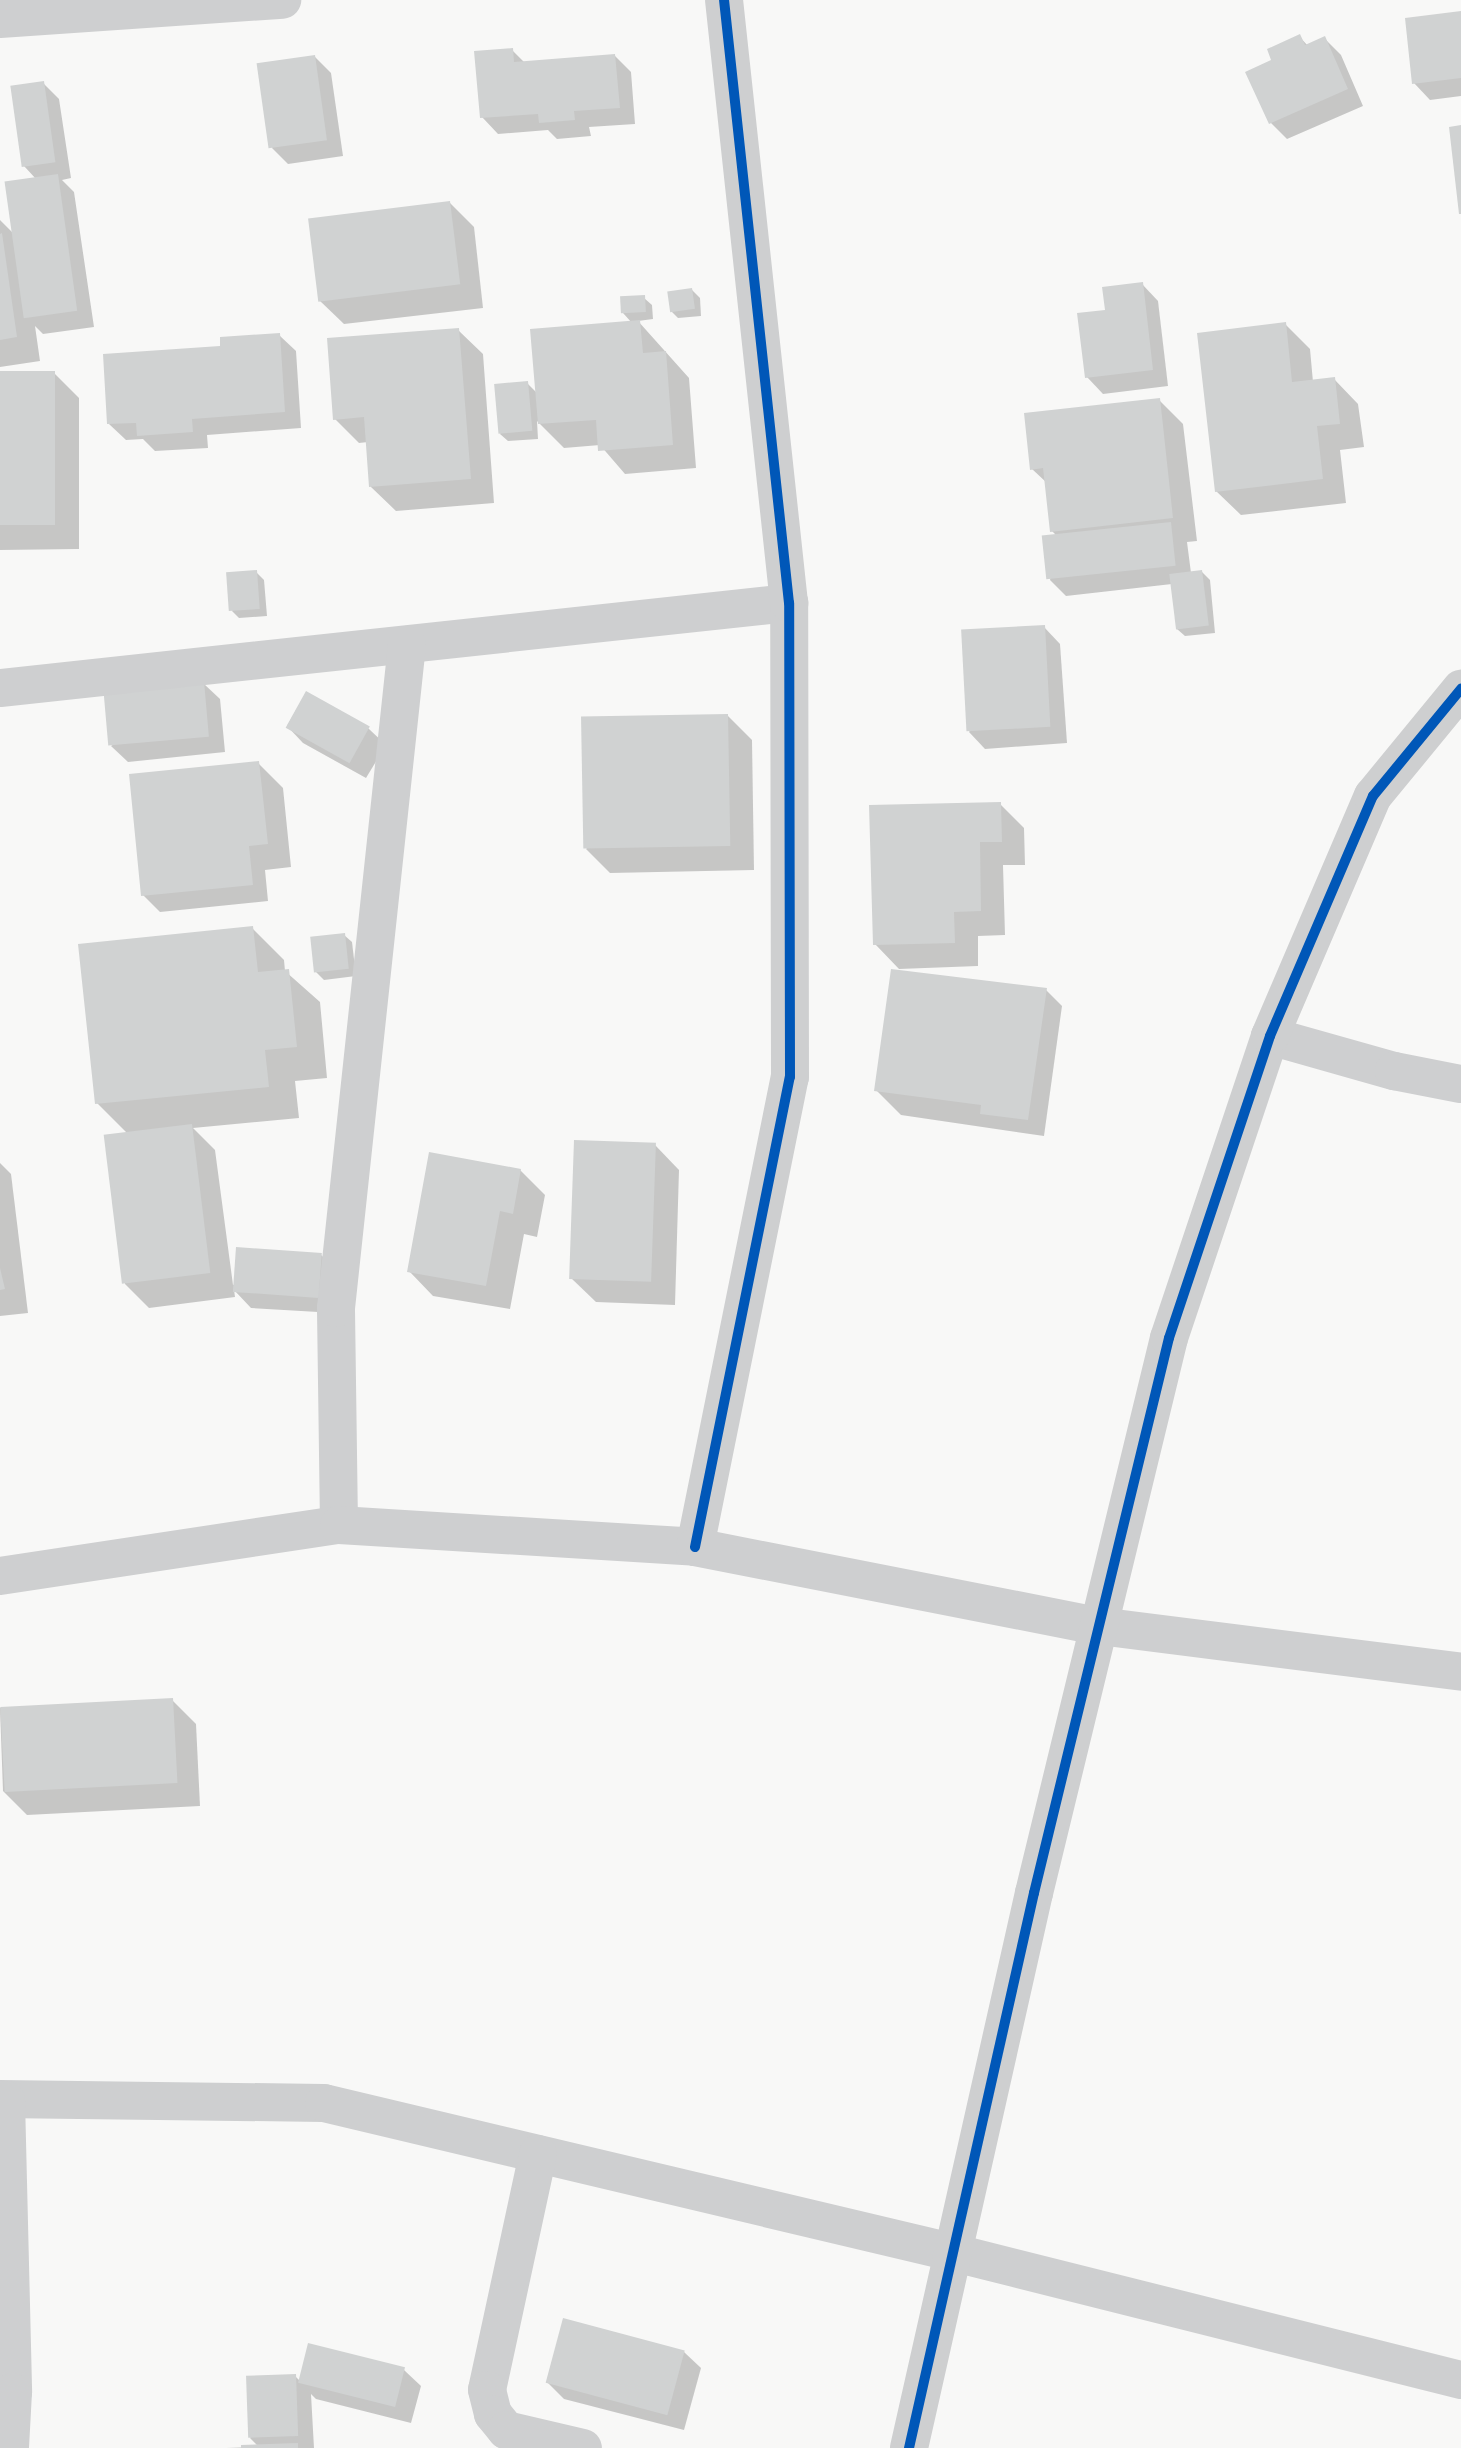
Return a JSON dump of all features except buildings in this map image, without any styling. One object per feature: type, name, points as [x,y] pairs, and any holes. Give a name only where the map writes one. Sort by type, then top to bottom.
[{"type":"street","points":[[0,19],[282,0]]},
{"type":"street","points":[[695,1547],[790,1077],[789,603],[724,0]]},
{"type":"street","points":[[0,688],[789,603]]},
{"type":"street","points":[[339,1525],[336,1308],[407,645]]},
{"type":"street","points":[[909,2448],[1034,1893],[1169,1338],[1270,1036],[1373,796],[1461,689]]},
{"type":"street","points":[[1270,1036],[1394,1071],[1461,1084]]},
{"type":"street","points":[[0,1576],[339,1525],[695,1547],[1099,1626],[1461,1672]]},
{"type":"street","points":[[10,2448],[13,2392],[3,2100],[324,2103],[955,2253],[1461,2380]]},
{"type":"street","points":[[538,2154],[487,2390],[493,2414],[506,2430],[583,2448]]},
{"type":"cycle path","points":[[695,1547],[790,1077],[789,603],[724,0]]},
{"type":"cycle path","points":[[909,2448],[1034,1893],[1169,1338],[1270,1036],[1373,796],[1461,689]]}]
